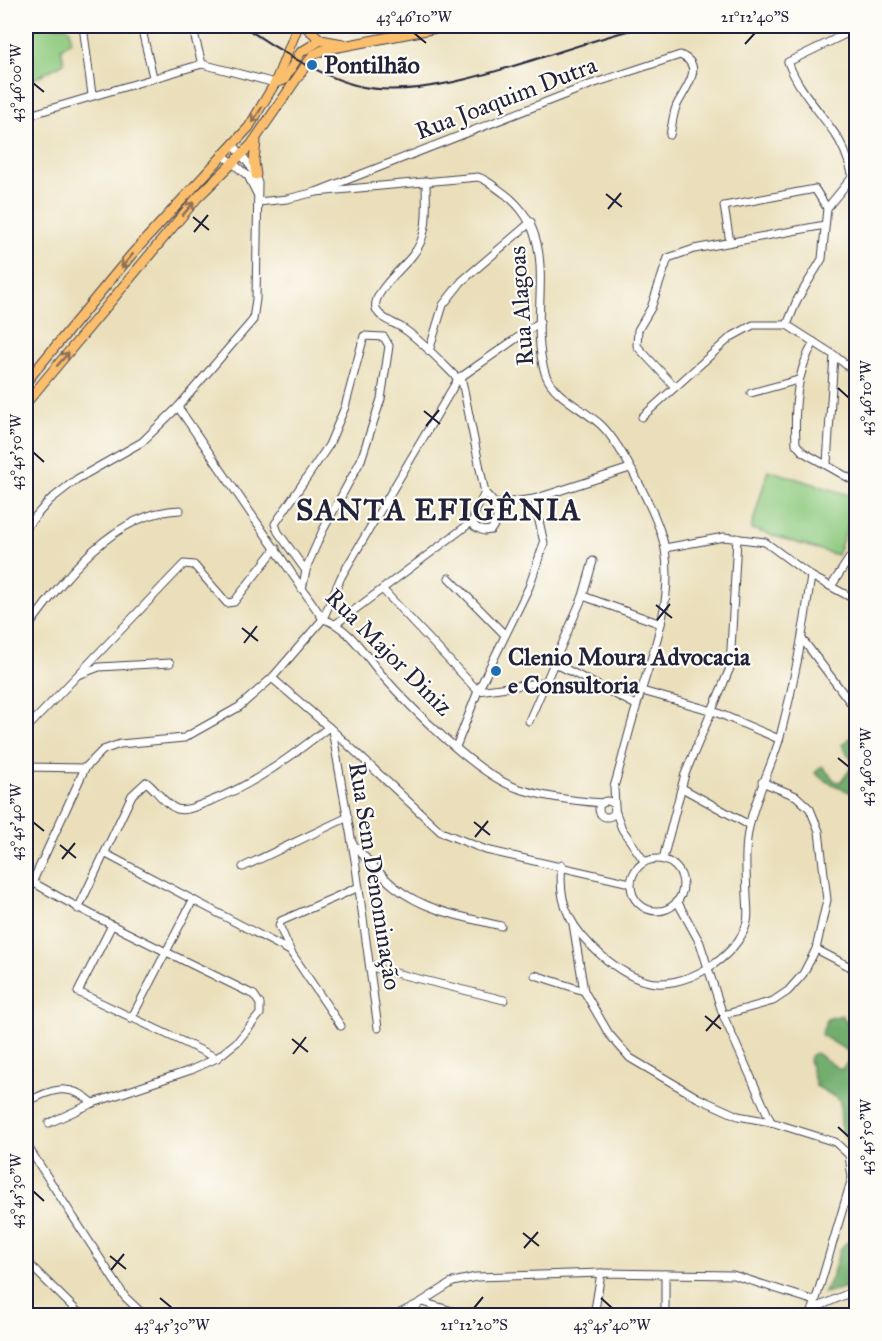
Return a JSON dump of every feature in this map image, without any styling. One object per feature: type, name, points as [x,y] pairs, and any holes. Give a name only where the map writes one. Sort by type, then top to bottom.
[{"type":"main road","points":[[26,382],[132,254],[249,127],[275,83],[298,26]]},
{"type":"main road","points":[[305,26],[321,40],[352,45]]},
{"type":"main road","points":[[26,403],[196,198],[242,155],[258,136],[307,61],[322,50],[447,26]]},
{"type":"main road","points":[[275,83],[284,80],[301,52],[321,40]]},
{"type":"main road","points":[[256,175],[254,155],[258,136]]},
{"type":"street","points":[[83,26],[92,95]]},
{"type":"street","points":[[141,26],[153,77]]},
{"type":"street","points":[[192,26],[202,64]]},
{"type":"street","points":[[856,29],[788,62],[800,88],[840,141],[854,175],[856,192]]},
{"type":"street","name":"Rua Joaquim Dutra","points":[[257,198],[287,199],[316,192],[592,84],[680,55],[688,58],[693,66],[694,75],[675,108],[670,135]]},
{"type":"street","points":[[26,116],[202,64],[275,83]]},
{"type":"street","points":[[26,527],[50,500],[77,479],[142,442],[178,407],[253,320],[256,299],[258,186],[256,175],[233,144]]},
{"type":"street","points":[[222,154],[248,176],[257,198]]},
{"type":"street","points":[[787,326],[797,300],[820,264],[827,208],[854,175]]},
{"type":"street","name":"Rua Alagoas","points":[[316,192],[482,178],[510,199],[531,222],[537,237],[540,322],[544,368],[548,382],[602,426],[630,468],[665,548],[668,585],[661,624],[614,787],[615,808],[622,829],[644,861]]},
{"type":"street","points":[[426,181],[425,237],[414,255],[382,290],[375,303],[380,316],[404,329],[459,377],[485,493],[496,504],[496,523],[491,530],[484,531],[475,527],[473,521]]},
{"type":"street","points":[[730,242],[723,209],[729,204],[814,189],[827,208]]},
{"type":"street","points":[[429,351],[443,305],[462,281],[531,222]]},
{"type":"street","points":[[675,387],[637,346],[638,330],[651,308],[668,258],[681,252],[825,225]]},
{"type":"street","points":[[26,896],[30,882],[86,768],[103,750],[120,744],[183,738],[239,707],[272,678],[323,619],[341,577],[459,377],[540,322]]},
{"type":"street","points":[[642,417],[743,329],[763,324],[787,326],[834,355],[856,373]]},
{"type":"street","points":[[302,589],[306,571],[323,530],[361,460],[381,399],[389,346],[384,337],[364,336],[345,407],[329,445],[275,524],[278,532],[306,571]]},
{"type":"street","points":[[814,342],[801,365],[798,380],[796,440],[799,450],[856,482]]},
{"type":"street","points":[[827,464],[834,355]]},
{"type":"street","points":[[751,393],[798,380]]},
{"type":"street","name":"Rua Major Diniz","points":[[178,407],[323,619],[337,623],[388,682],[456,747],[491,775],[517,788],[583,801],[604,802]]},
{"type":"street","points":[[496,504],[534,499],[630,468]]},
{"type":"street","points":[[337,623],[473,521],[485,493]]},
{"type":"street","points":[[456,747],[478,691],[529,587],[544,543],[534,499]]},
{"type":"street","points":[[26,630],[57,589],[97,547],[143,517],[165,510],[180,510]]},
{"type":"street","points":[[665,548],[724,537],[765,542],[811,576],[832,585],[856,600]]},
{"type":"street","points":[[663,859],[682,788],[730,668],[737,538]]},
{"type":"street","points":[[26,729],[184,564],[194,564],[227,603],[234,602],[276,548]]},
{"type":"street","points":[[832,585],[856,550]]},
{"type":"street","points":[[529,721],[583,596],[592,561]]},
{"type":"street","points":[[562,865],[561,900],[573,922],[595,950],[612,964],[646,981],[673,982],[708,970],[741,936],[748,921],[746,871],[749,825],[762,782],[779,739],[803,640],[811,576]]},
{"type":"street","points":[[449,578],[505,635]]},
{"type":"street","points":[[383,590],[478,691]]},
{"type":"street","points":[[583,596],[661,624]]},
{"type":"street","points":[[803,640],[853,706]]},
{"type":"street","points":[[79,675],[99,668],[170,663]]},
{"type":"street","points":[[554,663],[636,705]]},
{"type":"street","points":[[272,678],[331,729],[441,832],[486,850],[562,865],[630,883]]},
{"type":"street","points":[[478,691],[545,682]]},
{"type":"street","points":[[642,691],[713,711],[779,739]]},
{"type":"street","points":[[78,909],[132,795],[146,782],[171,806],[180,810],[197,806],[239,790],[276,768],[331,729]]},
{"type":"street","name":"Rua Sem Denominação","points":[[331,729],[348,817],[378,1028]]},
{"type":"street","points":[[26,767],[86,768]]},
{"type":"street","points":[[723,1015],[773,1001],[788,991],[803,974],[816,949],[827,900],[819,831],[810,809],[796,796],[762,782]]},
{"type":"street","name":"Rua Alagoas","points":[[604,802],[614,787]]},
{"type":"street","points":[[682,788],[749,825]]},
{"type":"street","name":"Rua Major Diniz","points":[[583,801],[604,815]]},
{"type":"street","points":[[604,802],[611,802],[615,808],[612,815],[604,815],[600,808],[604,802]]},
{"type":"street","name":"Rua Alagoas","points":[[604,815],[622,829]]},
{"type":"street","points":[[243,867],[348,817]]},
{"type":"street","points":[[352,843],[395,887],[419,902],[440,911],[501,926]]},
{"type":"street","points":[[106,854],[290,951]]},
{"type":"street","points":[[663,859],[675,865],[682,876],[683,889],[677,901],[666,909],[653,911],[641,906],[632,896],[630,883],[644,861],[663,859]]},
{"type":"street","points":[[30,882],[111,927],[166,951],[254,995],[260,1004],[260,1014],[238,1041],[217,1058],[191,1070],[93,1102],[49,1123]]},
{"type":"street","points":[[341,1026],[290,951],[279,925],[280,921],[359,887]]},
{"type":"street","points":[[131,1018],[193,900]]},
{"type":"street","points":[[677,901],[700,943],[723,1015],[771,1122]]},
{"type":"street","points":[[573,922],[585,991],[609,1034],[630,1058],[698,1098],[728,1112],[771,1122],[835,1142],[849,1155],[852,1178],[813,1308]]},
{"type":"street","points":[[111,927],[78,992],[217,1058]]},
{"type":"street","points":[[816,949],[856,970]]},
{"type":"street","points":[[371,967],[504,1000]]},
{"type":"street","points":[[535,975],[585,991]]},
{"type":"street","points":[[26,1103],[59,1088],[71,1089],[93,1102]]},
{"type":"street","points":[[26,1144],[125,1297],[145,1316]]},
{"type":"street","points":[[26,1261],[82,1316]]},
{"type":"street","points":[[394,1316],[453,1282],[476,1277],[601,1273],[733,1275],[813,1308],[856,1290]]},
{"type":"street","points":[[594,1316],[601,1273]]},
{"type":"street","points":[[665,1274],[665,1316]]},
{"type":"street","points":[[410,1316],[420,1303]]},
{"type":"street","points":[[420,1303],[468,1316]]},
{"type":"green space","points":[[26,26],[65,26],[70,30],[71,41],[61,48],[64,63],[32,78],[26,84]]},
{"type":"green space","points":[[768,470],[856,497],[856,504],[837,555],[751,529]]},
{"type":"green space","points":[[854,735],[856,737],[856,795],[824,780],[815,773],[822,766],[835,781],[841,782],[854,764],[842,745]]},
{"type":"green space","points":[[842,1015],[851,1032],[856,1050],[853,1086],[856,1095],[856,1154],[841,1130],[840,1100],[816,1086],[809,1060],[811,1055],[816,1053],[841,1070],[848,1062],[848,1051],[821,1035],[827,1019]]},
{"type":"green space","points":[[856,1238],[856,1285],[824,1293],[841,1248]]},
{"type":"railway","points":[[243,26],[282,51],[327,75],[355,85],[386,89],[422,87],[460,80],[647,26]]},
{"type":"railway","points":[[746,26],[802,29],[823,26]]},
{"type":"place","name":"Pontilhão","points":[[312,65]]},
{"type":"place","name":"Clenio Moura Advocacia e Consultoria","points":[[496,671]]},
{"type":"district","name":"SANTA EFIGÊNIA","points":[[439,510]]}]
